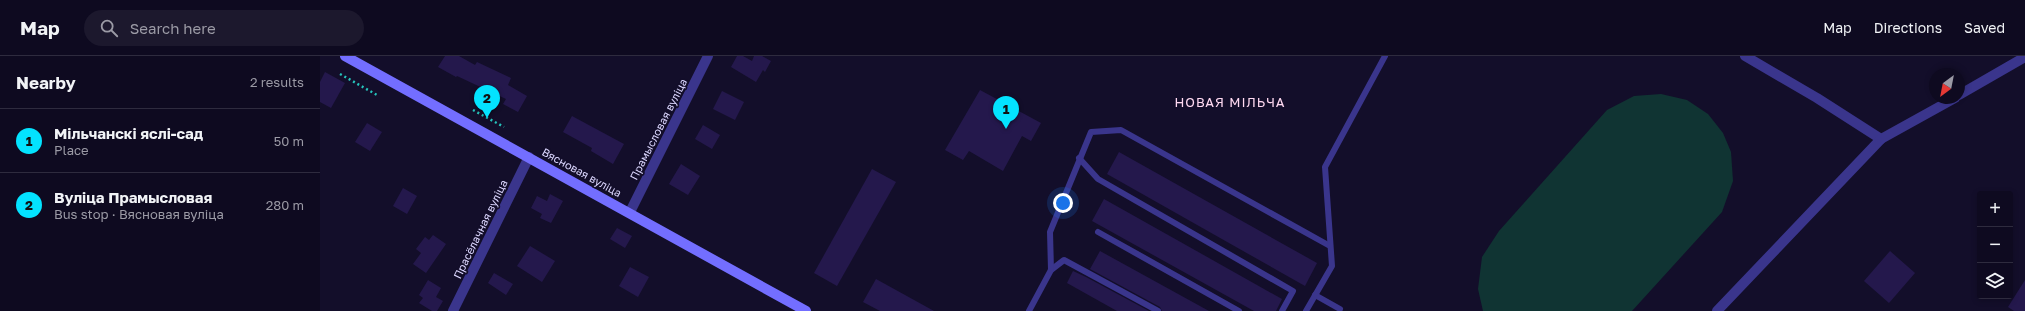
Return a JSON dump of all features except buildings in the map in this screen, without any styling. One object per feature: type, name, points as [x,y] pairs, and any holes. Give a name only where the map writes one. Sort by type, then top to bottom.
[{"type":"street","name":"Вясновая вуліца","points":[[345,56],[630,212],[806,311]]},
{"type":"street","name":"Прамысловая вуліца","points":[[630,212],[708,56]]},
{"type":"street","points":[[1745,56],[1817,98],[1881,139]]},
{"type":"street","points":[[1965,92],[2025,57]]},
{"type":"street","points":[[1717,311],[1881,139],[1943,104]]},
{"type":"street","name":"Прасёлачная вуліца","points":[[453,311],[529,157]]},
{"type":"lane","points":[[1306,311],[1332,266],[1325,167],[1385,56]]},
{"type":"lane","points":[[1051,270],[1050,232],[1079,158],[1091,132],[1121,130],[1330,246]]},
{"type":"lane","points":[[1079,158],[1098,178],[1293,291],[1282,311]]},
{"type":"lane","points":[[1098,232],[1239,311]]},
{"type":"lane","points":[[1029,311],[1051,270],[1064,260],[1158,311]]},
{"type":"lane","points":[[1315,295],[1340,309]]},
{"type":"path","points":[[340,74],[377,95]]},
{"type":"path","points":[[473,110],[504,127]]},
{"type":"green space","points":[[1661,94],[1687,100],[1708,114],[1723,133],[1731,152],[1733,181],[1722,212],[1632,311],[1483,311],[1478,289],[1482,257],[1499,231],[1607,110],[1634,96]]},
{"type":"place","name":"Вуліца Прамысловая","points":[[487,118]]},
{"type":"place","name":"Мільчанскі яслі-сад","points":[[1006,129]]},
{"type":"district","name":"НОВАЯ МІЛЬЧА","points":[[1230,102]]}]
